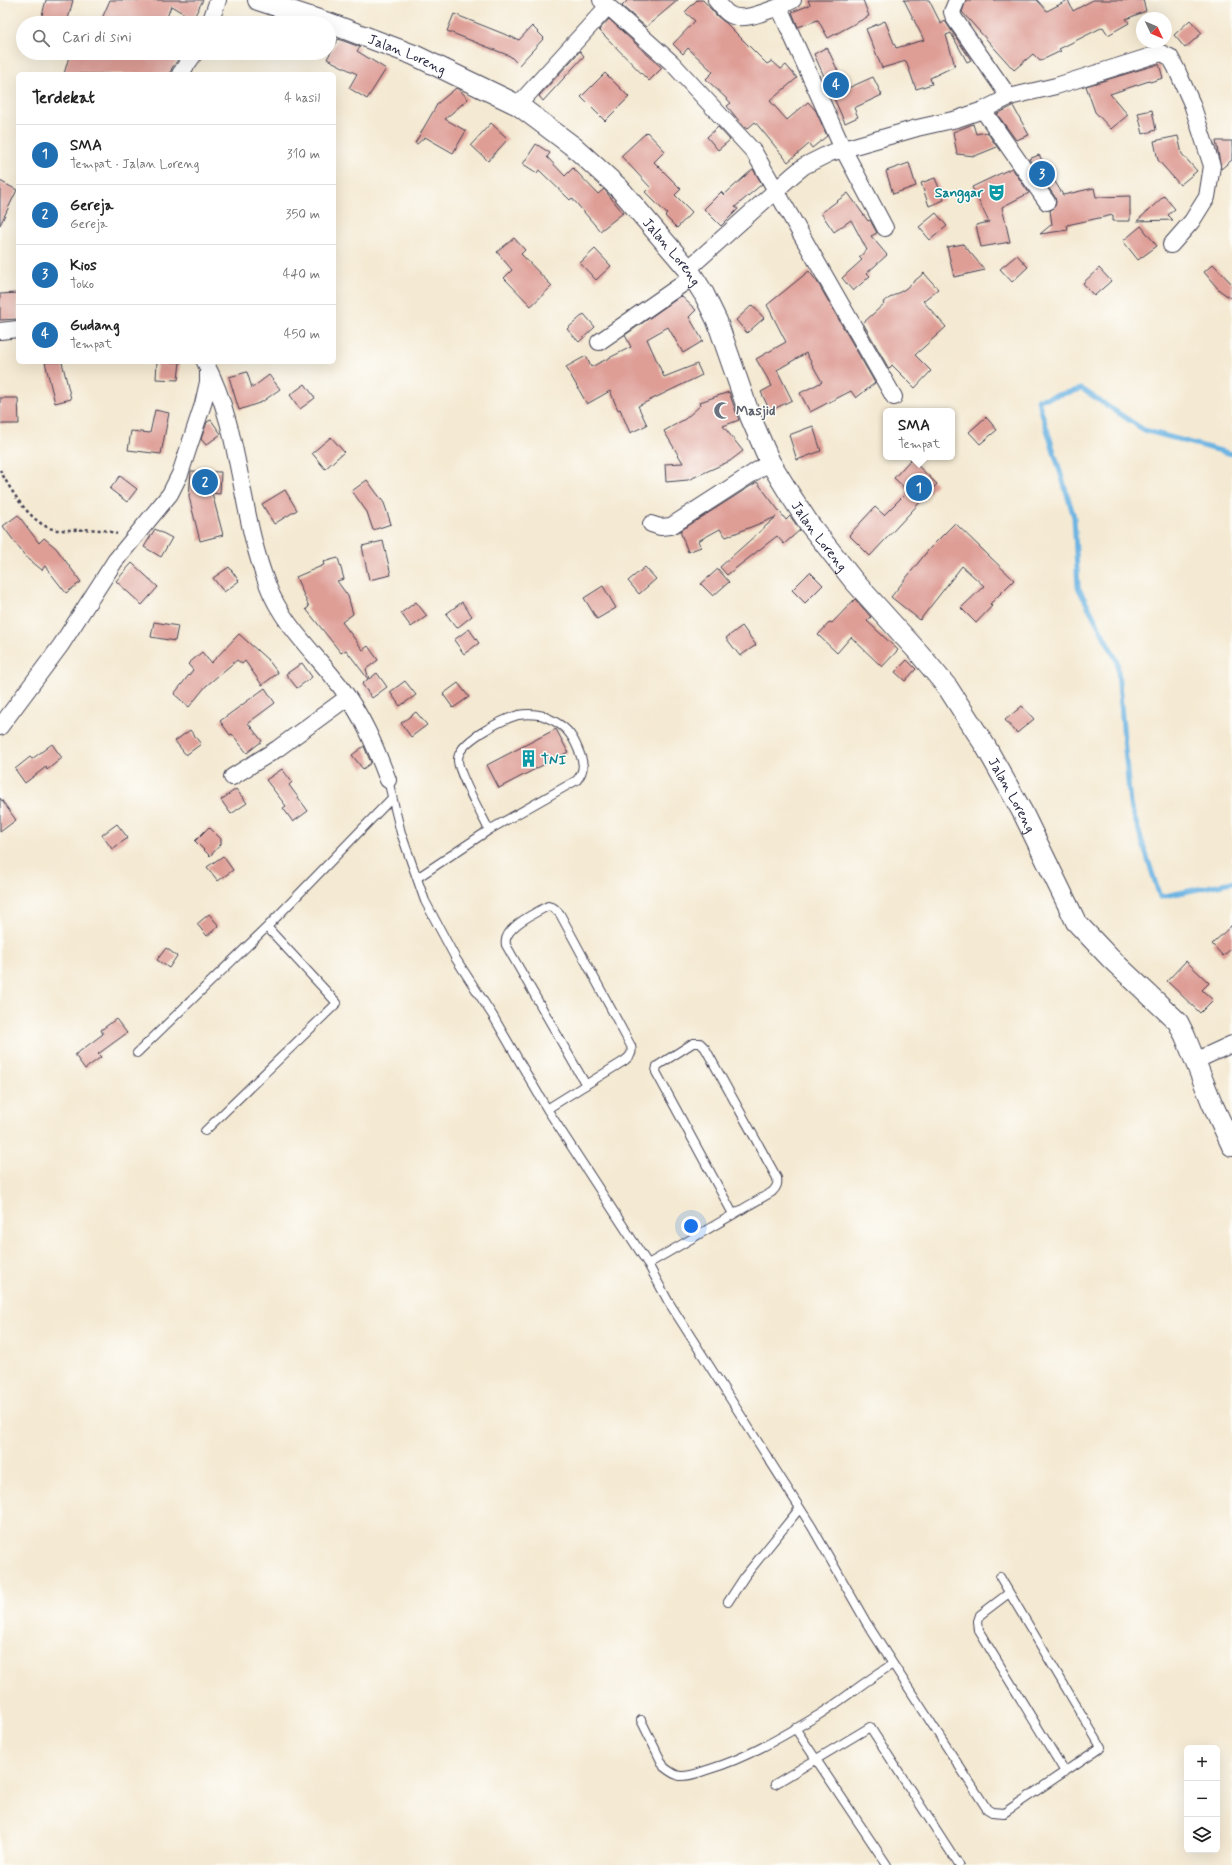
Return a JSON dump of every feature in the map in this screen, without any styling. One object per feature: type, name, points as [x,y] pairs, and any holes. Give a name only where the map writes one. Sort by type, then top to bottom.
[{"type":"street","points":[[212,16],[218,0]]},
{"type":"street","points":[[716,0],[729,15],[740,17],[746,17],[786,3],[843,149],[885,228]]},
{"type":"street","points":[[957,0],[952,12],[954,18],[1009,97]]},
{"type":"street","name":"Jalan Loreng","points":[[271,2],[309,16]]},
{"type":"street","points":[[518,105],[605,3],[672,63],[754,152],[894,397]]},
{"type":"street","name":"Jalan Loreng","points":[[336,26],[414,55],[518,105],[574,147],[613,183],[691,273],[717,321],[750,416],[770,462],[810,525],[854,581],[919,653],[948,688],[986,747],[1023,813],[1076,922],[1110,958],[1178,1022],[1232,1146]]},
{"type":"street","points":[[599,342],[691,273],[775,191],[804,166],[815,160],[843,149],[917,128],[957,119],[983,110],[1009,97],[1056,86],[1164,53],[1170,57],[1192,104],[1212,166],[1207,197],[1192,221],[1171,245]]},
{"type":"street","points":[[181,72],[190,60]]},
{"type":"street","points":[[983,110],[1047,202]]},
{"type":"street","points":[[0,331],[16,330]]},
{"type":"street","points":[[0,727],[61,645],[132,539],[166,499],[180,474],[203,404],[208,382],[206,364]]},
{"type":"street","points":[[206,364],[227,414],[244,498],[268,586],[291,626],[348,697],[372,738],[388,780]]},
{"type":"street","points":[[651,524],[660,527],[671,526],[770,462]]},
{"type":"street","points":[[232,777],[277,749],[348,697]]},
{"type":"street","points":[[1195,1061],[1232,1044]]},
{"type":"lane","points":[[417,878],[489,830],[578,780],[583,773],[584,764],[571,733],[560,724],[540,715],[519,715],[497,723],[469,742],[460,751],[457,760],[460,771],[489,830]]},
{"type":"lane","points":[[388,780],[402,833],[425,901],[456,959],[493,1016],[547,1109],[648,1264],[668,1301],[800,1508],[893,1664],[987,1809],[992,1812],[1004,1813],[1101,1748],[1000,1577]]},
{"type":"lane","points":[[137,1054],[266,927],[392,798]]},
{"type":"lane","points":[[547,1109],[586,1085],[627,1059],[632,1051],[631,1046],[560,914],[554,908],[548,906],[512,928],[507,933],[505,940],[506,945],[586,1085]]},
{"type":"lane","points":[[205,1131],[337,1003],[266,927]]},
{"type":"lane","points":[[648,1264],[772,1192],[776,1188],[777,1178],[705,1048],[700,1043],[693,1043],[657,1066],[656,1072],[733,1214]]},
{"type":"lane","points":[[728,1602],[745,1576],[800,1508]]},
{"type":"lane","points":[[1009,1593],[980,1615],[978,1621],[979,1631],[1065,1772]]},
{"type":"lane","points":[[641,1720],[664,1767],[670,1772],[679,1776],[693,1775],[721,1766],[754,1751],[817,1716],[876,1674],[893,1664]]},
{"type":"lane","points":[[775,1784],[870,1727],[959,1865]]},
{"type":"lane","points":[[795,1728],[887,1865]]},
{"type":"path","points":[[0,470],[8,486],[25,508],[38,522],[48,528],[96,528],[110,531],[132,539]]},
{"type":"building","points":[[46,0],[73,0],[69,16],[42,16]]},
{"type":"building","points":[[110,0],[203,0],[195,16],[188,16],[171,6],[167,16],[103,16]]},
{"type":"building","points":[[628,0],[678,0],[646,27],[622,6]]},
{"type":"building","points":[[697,0],[703,0],[717,16],[767,64],[772,61],[781,69],[786,65],[797,78],[770,101],[787,120],[808,102],[816,111],[827,136],[812,148],[809,144],[788,162],[755,122],[747,129],[744,127],[727,106],[731,103],[706,79],[713,72],[688,48],[683,54],[673,44],[695,21],[685,12]]},
{"type":"building","points":[[808,0],[863,0],[869,16],[828,38],[818,20],[798,27],[792,12],[810,5]]},
{"type":"building","points":[[904,0],[929,0],[941,24],[945,21],[971,60],[967,62],[951,33],[946,35],[955,66],[930,78],[932,84],[916,89],[906,61],[882,68],[866,29],[885,21],[896,48],[924,40]]},
{"type":"building","points":[[966,0],[1037,0],[1047,11],[1068,0],[1073,11],[1093,0],[1143,0],[1146,11],[1136,12],[1136,15],[1126,19],[1129,23],[1108,35],[1103,27],[1059,49],[1061,51],[1040,61],[1033,54],[1014,70],[962,12]]},
{"type":"building","points":[[454,14],[519,40],[532,26],[544,38],[519,65],[510,56],[447,31]]},
{"type":"building","points":[[609,19],[662,68],[649,81],[599,30]]},
{"type":"building","points":[[1190,20],[1202,33],[1185,48],[1174,35]]},
{"type":"building","points":[[338,39],[360,47],[357,51],[386,69],[367,99],[349,88],[357,74],[329,60],[336,60],[336,43]]},
{"type":"building","points":[[827,47],[846,89],[873,77],[882,95],[854,108],[858,117],[845,123],[814,54]]},
{"type":"building","points":[[580,51],[584,56],[543,101],[539,96]]},
{"type":"building","points":[[68,60],[178,60],[171,72],[65,72]]},
{"type":"building","points":[[1159,64],[1163,78],[1110,94],[1128,115],[1111,129],[1095,112],[1086,86]]},
{"type":"building","points":[[605,73],[629,97],[605,121],[581,97]]},
{"type":"building","points":[[456,88],[460,90],[468,99],[445,119],[466,131],[453,153],[425,137],[417,144],[415,143],[438,103]]},
{"type":"building","points":[[1013,106],[1029,135],[1016,140],[997,114]]},
{"type":"building","points":[[1152,110],[1156,130],[1143,134],[1138,113]]},
{"type":"building","points":[[491,123],[508,139],[488,161],[471,145]]},
{"type":"building","points":[[973,124],[976,134],[987,132],[997,147],[975,156],[957,154],[953,132]]},
{"type":"building","points":[[718,127],[730,140],[718,150],[707,137]]},
{"type":"building","points":[[647,132],[665,151],[654,162],[681,189],[675,195],[692,212],[677,228],[665,216],[667,214],[645,192],[650,187],[621,156]]},
{"type":"building","points":[[1178,136],[1182,154],[1197,171],[1180,185],[1158,160],[1154,141]]},
{"type":"building","points":[[1216,141],[1232,141],[1232,160],[1221,169]]},
{"type":"building","points":[[536,144],[550,153],[547,157],[565,176],[573,168],[598,194],[604,189],[623,213],[600,231],[572,198],[570,200],[539,170],[537,173],[523,164]]},
{"type":"building","points":[[1039,155],[1063,195],[1094,188],[1096,197],[1130,196],[1130,221],[1113,221],[1113,215],[1067,225],[1068,230],[1040,234],[1052,224],[1050,211],[1055,206],[1056,202],[1055,197],[1029,159]]},
{"type":"building","points":[[909,163],[916,186],[893,194],[886,171]]},
{"type":"building","points":[[1012,168],[1029,193],[1002,207],[1010,242],[981,247],[976,225],[989,222],[972,187]]},
{"type":"building","points":[[753,169],[762,184],[735,207],[738,209],[721,226],[704,209],[721,192],[724,195]]},
{"type":"building","points":[[935,178],[944,200],[929,206],[921,183]]},
{"type":"building","points":[[0,181],[16,189],[16,192],[0,225]]},
{"type":"building","points":[[848,193],[868,221],[870,220],[877,233],[871,236],[887,255],[867,273],[870,276],[853,291],[842,278],[862,260],[859,257],[867,250],[851,220],[834,232],[821,213]]},
{"type":"building","points":[[1164,196],[1175,209],[1168,215],[1173,220],[1137,221]]},
{"type":"building","points":[[936,213],[947,226],[930,240],[919,227]]},
{"type":"building","points":[[1141,226],[1157,246],[1138,260],[1123,241]]},
{"type":"building","points":[[514,238],[525,250],[521,254],[552,286],[531,306],[504,278],[512,270],[497,252]]},
{"type":"building","points":[[963,244],[985,270],[954,277],[947,247]]},
{"type":"building","points":[[595,249],[611,266],[596,280],[580,263]]},
{"type":"building","points":[[1017,255],[1028,267],[1012,282],[1000,269]]},
{"type":"building","points":[[1213,264],[1232,284],[1232,299],[1219,290],[1204,272]]},
{"type":"building","points":[[1099,268],[1111,281],[1094,296],[1083,283]]},
{"type":"building","points":[[809,271],[818,283],[875,383],[856,398],[851,391],[810,412],[800,393],[822,382],[806,353],[777,370],[792,400],[770,411],[761,392],[772,386],[756,359],[786,342],[767,305]]},
{"type":"building","points":[[924,273],[938,289],[923,301],[946,327],[915,355],[931,371],[915,388],[892,365],[889,369],[863,323],[884,304],[883,302],[905,289]]},
{"type":"building","points":[[16,293],[16,319],[0,320],[0,294]]},
{"type":"building","points":[[681,296],[696,310],[689,317],[703,341],[683,353],[668,327],[647,339],[664,377],[697,364],[702,375],[638,406],[647,425],[630,433],[620,409],[618,410],[610,391],[587,404],[566,367],[586,356],[591,367],[631,347],[625,335]]},
{"type":"building","points":[[752,305],[764,318],[747,333],[736,320]]},
{"type":"building","points":[[584,314],[595,327],[579,342],[567,329]]},
{"type":"building","points":[[45,364],[62,364],[71,399],[55,403]]},
{"type":"building","points":[[157,364],[180,364],[178,380],[156,379]]},
{"type":"building","points":[[247,372],[252,388],[269,375],[280,389],[262,402],[239,410],[229,377]]},
{"type":"building","points":[[305,384],[315,398],[300,409],[290,395]]},
{"type":"building","points":[[729,392],[739,420],[723,426],[743,451],[730,461],[688,480],[666,482],[665,464],[683,463],[664,431],[685,419],[701,405],[700,402]]},
{"type":"building","points":[[0,398],[18,398],[19,424],[0,424]]},
{"type":"building","points":[[155,410],[169,413],[161,454],[128,450],[131,431],[150,433]]},
{"type":"building","points":[[986,417],[997,430],[980,444],[969,432]]},
{"type":"building","points":[[211,420],[221,434],[206,445],[201,439],[207,422]]},
{"type":"building","points":[[813,426],[821,451],[797,460],[789,435]]},
{"type":"building","points":[[331,437],[344,452],[325,469],[312,453]]},
{"type":"building","points":[[910,460],[912,460],[937,484],[870,556],[849,535],[875,507],[884,515],[908,491],[894,478]]},
{"type":"building","points":[[191,471],[221,472],[220,494],[212,493],[223,535],[200,541],[189,497]]},
{"type":"building","points":[[120,476],[137,489],[127,502],[110,489]]},
{"type":"building","points":[[367,480],[384,503],[391,524],[373,530],[367,512],[352,491]]},
{"type":"building","points":[[757,482],[786,520],[790,516],[800,530],[784,544],[777,536],[727,575],[720,567],[776,517],[726,537],[720,529],[698,541],[701,547],[688,552],[680,531]]},
{"type":"building","points":[[285,490],[297,510],[274,524],[262,504]]},
{"type":"building","points":[[18,515],[39,543],[44,538],[56,548],[81,582],[66,593],[45,566],[42,570],[25,556],[3,526]]},
{"type":"building","points":[[955,523],[1014,580],[990,604],[992,606],[976,623],[961,608],[984,586],[962,566],[920,620],[891,597],[930,548]]},
{"type":"building","points":[[155,529],[172,538],[161,557],[144,547]]},
{"type":"building","points":[[383,541],[391,575],[369,580],[362,546]]},
{"type":"building","points":[[338,558],[344,579],[337,581],[348,596],[353,614],[342,622],[363,650],[368,646],[378,660],[366,669],[369,679],[377,673],[387,687],[372,698],[362,684],[368,679],[346,650],[341,653],[306,609],[309,607],[296,577],[324,565],[323,562]]},
{"type":"building","points":[[132,563],[158,587],[142,605],[116,581]]},
{"type":"building","points":[[229,567],[239,581],[224,592],[213,578]]},
{"type":"building","points":[[645,567],[656,579],[639,594],[628,581]]},
{"type":"building","points":[[718,569],[729,582],[713,596],[701,584]]},
{"type":"building","points":[[810,572],[823,585],[805,603],[792,590]]},
{"type":"building","points":[[603,586],[616,608],[597,619],[584,598]]},
{"type":"building","points":[[855,599],[871,617],[867,621],[898,650],[882,667],[851,637],[837,653],[818,635]]},
{"type":"building","points":[[416,602],[427,616],[411,627],[401,613]]},
{"type":"building","points":[[462,602],[472,616],[457,628],[446,614]]},
{"type":"building","points":[[154,622],[178,626],[175,641],[151,637]]},
{"type":"building","points":[[742,626],[756,645],[740,656],[726,638]]},
{"type":"building","points":[[469,629],[479,643],[464,654],[454,640]]},
{"type":"building","points":[[239,634],[269,661],[278,673],[262,685],[245,661],[242,664],[237,660],[206,686],[189,707],[174,694],[193,670],[188,664],[202,652],[211,663]]},
{"type":"building","points":[[907,660],[916,669],[905,681],[895,672]]},
{"type":"building","points":[[302,663],[312,677],[297,688],[286,674]]},
{"type":"building","points":[[405,681],[416,695],[400,706],[390,692]]},
{"type":"building","points":[[458,683],[469,697],[453,708],[443,694]]},
{"type":"building","points":[[265,688],[275,703],[248,723],[262,741],[247,753],[232,734],[230,735],[220,721]]},
{"type":"building","points":[[1022,706],[1034,719],[1017,733],[1005,720]]},
{"type":"building","points":[[416,712],[427,725],[411,737],[401,723]]},
{"type":"building","name":"TNI","points":[[556,729],[568,752],[499,788],[487,765]]},
{"type":"building","points":[[190,730],[201,744],[186,755],[175,741]]},
{"type":"building","points":[[52,744],[62,758],[47,770],[46,767],[25,783],[15,769],[30,757],[32,759]]},
{"type":"building","points":[[364,746],[371,763],[363,769],[352,755]]},
{"type":"building","points":[[282,769],[292,782],[289,785],[308,811],[293,822],[283,808],[286,806],[266,780]]},
{"type":"building","points":[[236,789],[247,803],[231,814],[221,800]]},
{"type":"building","points":[[0,798],[16,820],[0,832]]},
{"type":"building","points":[[117,824],[128,838],[112,849],[102,835]]},
{"type":"building","points":[[209,827],[221,839],[221,844],[210,856],[195,841]]},
{"type":"building","points":[[223,856],[233,870],[218,881],[207,867]]},
{"type":"building","points":[[209,914],[219,926],[207,936],[197,924]]},
{"type":"building","points":[[1232,925],[1232,948],[1223,956],[1212,944]]},
{"type":"building","points":[[166,948],[177,956],[169,968],[157,960]]},
{"type":"building","points":[[1186,961],[1209,983],[1202,990],[1213,1000],[1200,1013],[1167,981]]},
{"type":"building","points":[[116,1019],[127,1033],[98,1054],[101,1057],[85,1069],[75,1055],[103,1034],[101,1030]]},
{"type":"waterway","points":[[1232,454],[1144,430],[1082,389],[1038,400],[1074,517],[1078,587],[1117,661],[1130,804],[1160,897],[1232,882]]},
{"type":"place","name":"Gudang","points":[[836,85]]},
{"type":"place","name":"Kios","points":[[1042,174]]},
{"type":"place","name":"Sanggar","points":[[996,192]]},
{"type":"place","name":"Masjid","points":[[723,410]]},
{"type":"place","name":"Gereja","points":[[205,482]]},
{"type":"place","name":"SMA","points":[[919,488]]},
{"type":"place","name":"TNI","points":[[528,759]]}]
